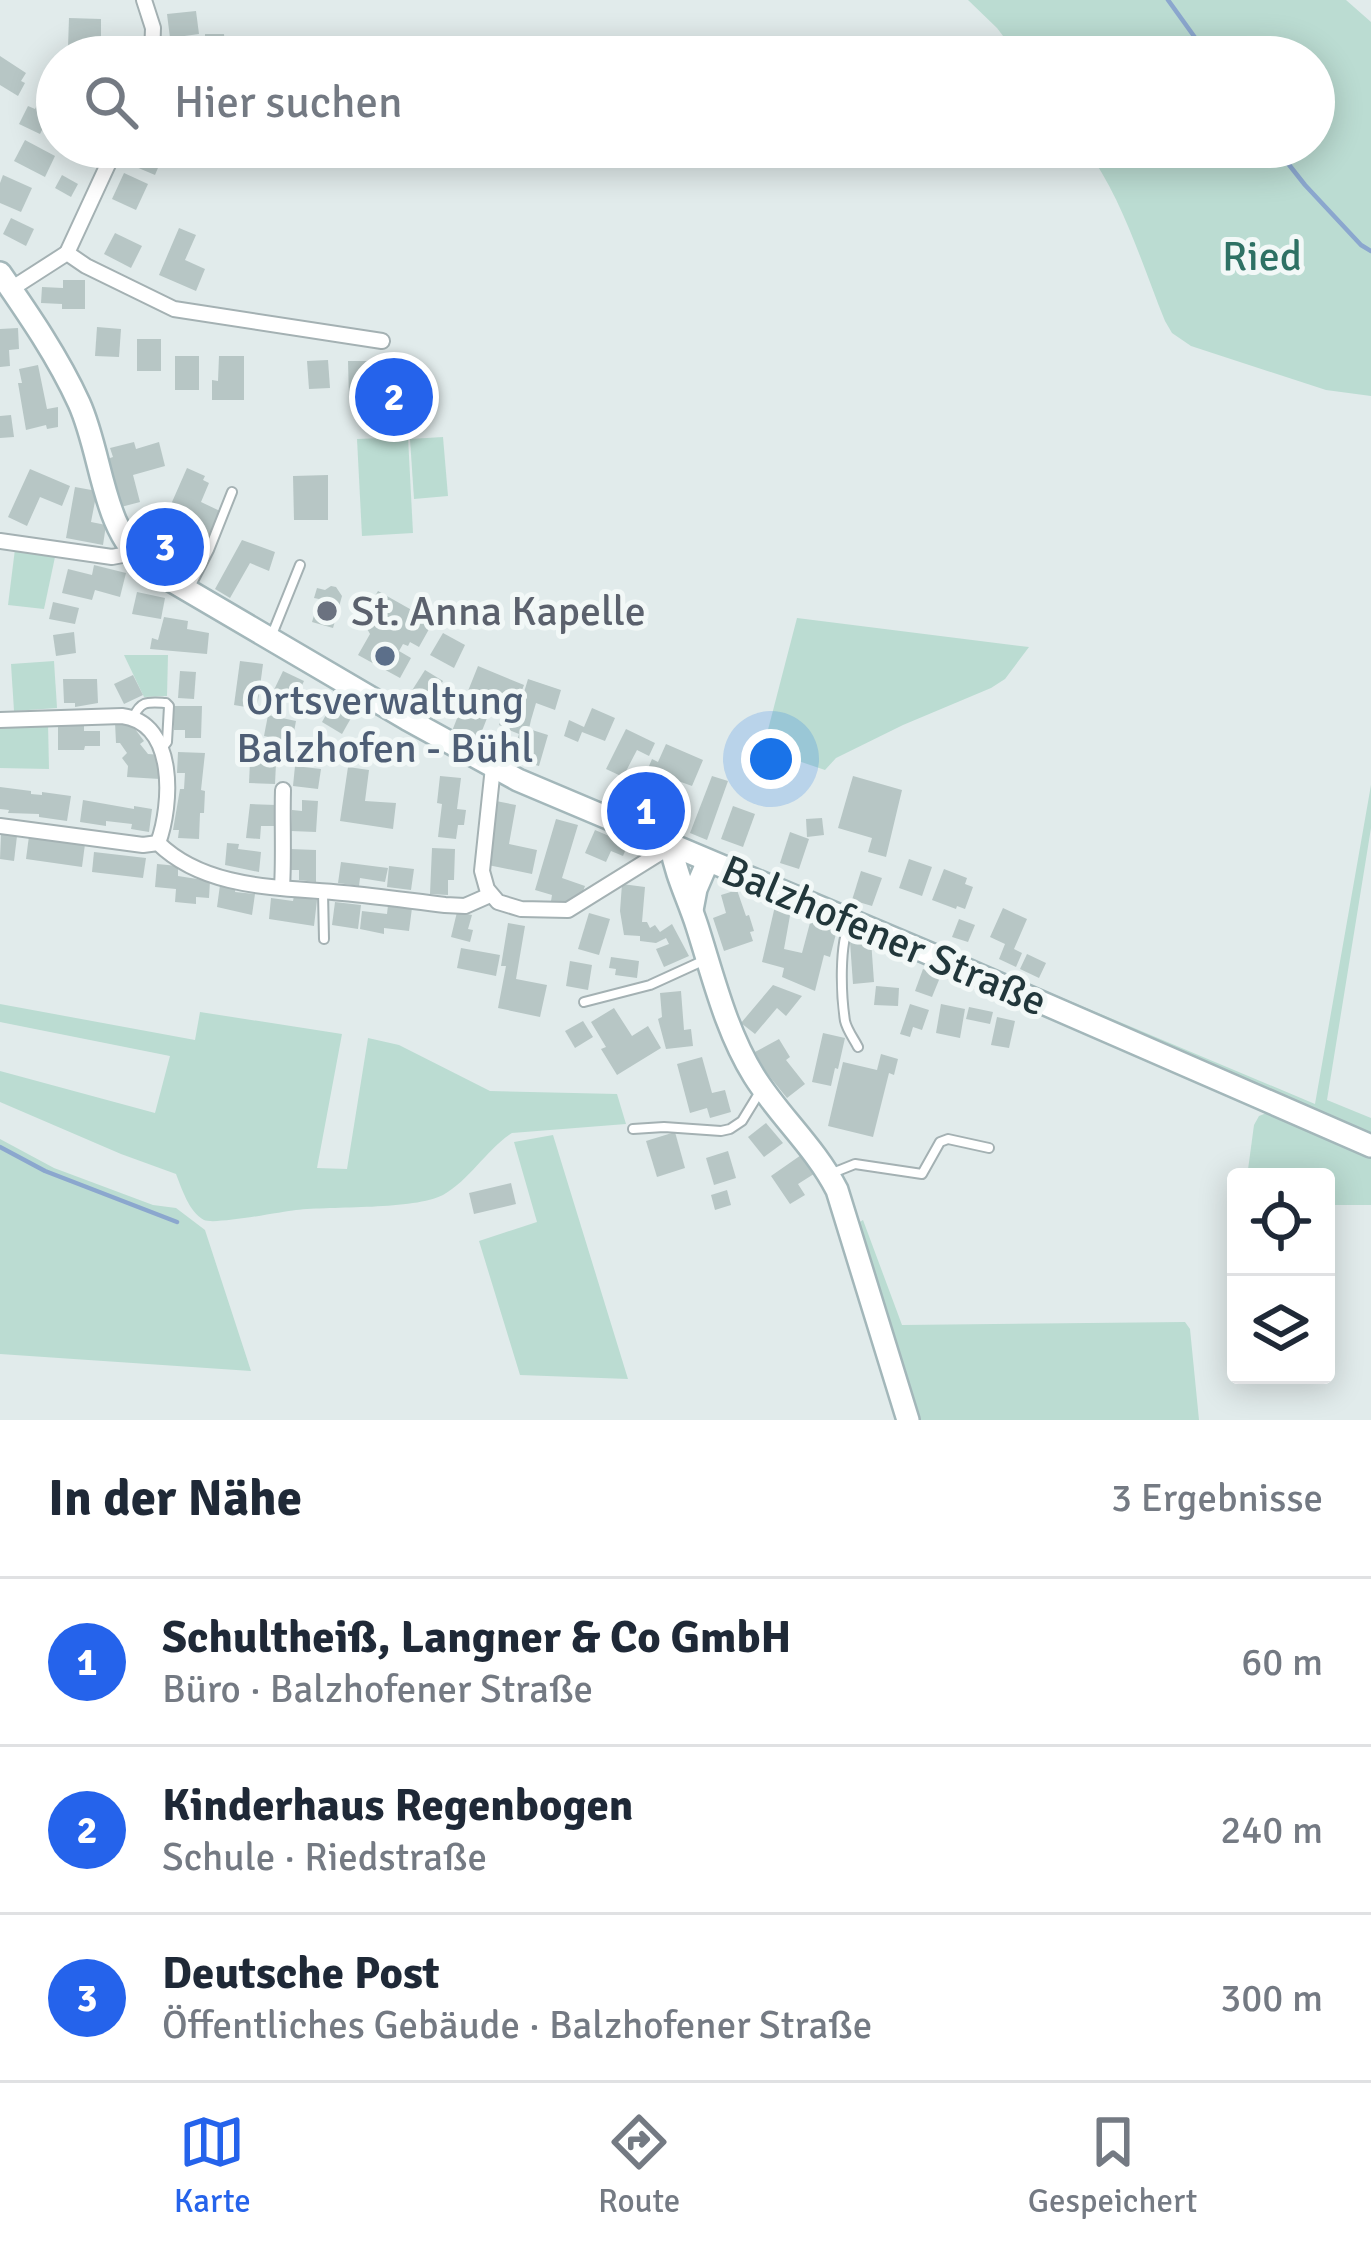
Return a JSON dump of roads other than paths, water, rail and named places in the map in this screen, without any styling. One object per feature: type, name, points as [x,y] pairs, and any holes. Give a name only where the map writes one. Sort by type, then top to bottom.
[{"type":"street","points":[[144,0],[153,36]]},
{"type":"street","points":[[0,541],[112,557],[133,553],[114,518],[80,406],[6,281],[67,254],[106,168]]},
{"type":"street","points":[[67,254],[174,309],[382,341]]},
{"type":"street","name":"Balzhofener Straße","points":[[133,553],[188,591],[543,792],[1371,1146]]},
{"type":"street","points":[[0,720],[133,718],[146,727],[166,759],[165,826],[158,844]]},
{"type":"street","points":[[494,767],[482,871],[490,895],[498,902],[520,909],[568,910],[671,846],[675,873],[740,1049],[763,1089],[829,1174],[848,1220],[908,1420]]},
{"type":"street","points":[[282,888],[283,790]]},
{"type":"street","points":[[0,826],[158,844],[211,875],[282,888],[465,906],[490,895]]},
{"type":"street","points":[[692,910],[708,861]]},
{"type":"lane","points":[[188,591],[232,491]]},
{"type":"lane","points":[[270,638],[300,566]]},
{"type":"lane","points":[[133,718],[144,702],[169,706],[167,742],[162,748]]},
{"type":"lane","points":[[323,892],[324,940]]},
{"type":"lane","points":[[851,920],[843,960],[846,1025],[858,1047]]},
{"type":"lane","points":[[584,1002],[650,985],[708,959]]},
{"type":"lane","points":[[633,1129],[730,1130],[742,1121],[763,1089]]},
{"type":"lane","points":[[829,1174],[855,1164],[922,1174],[934,1150],[948,1138],[989,1148]]},
{"type":"waterway","points":[[1168,0],[1194,36]]},
{"type":"waterway","points":[[1292,168],[1371,251]]},
{"type":"waterway","points":[[0,1147],[45,1171],[177,1222]]},
{"type":"place","name":"Kinderhaus Regenbogen","points":[[394,397]]},
{"type":"place","name":"Deutsche Post","points":[[165,547]]},
{"type":"place","name":"St. Anna Kapelle","points":[[327,611]]},
{"type":"place","name":"Ortsverwaltung Balzhofen - Bühl","points":[[385,656]]},
{"type":"place","name":"Schultheiß, Langner & Co GmbH","points":[[646,811]]},
{"type":"park label","name":"Ried","points":[[1262,256]]}]
